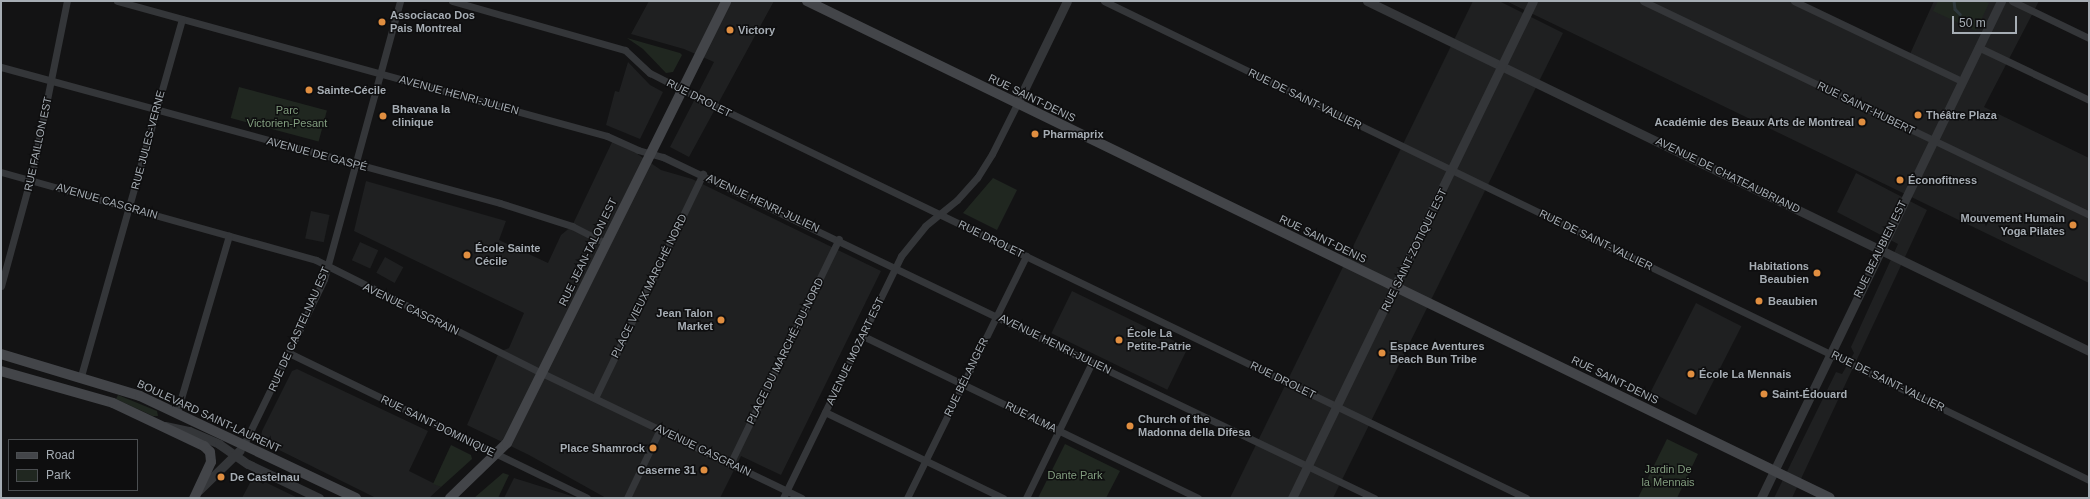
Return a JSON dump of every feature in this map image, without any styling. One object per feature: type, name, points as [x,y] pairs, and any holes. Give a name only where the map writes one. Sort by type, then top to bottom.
[{"type":"main road","name":"RUE JEAN-TALON EST","points":[[450,498],[497,455],[507,443],[726,1]]},
{"type":"main road","name":"RUE SAINT-DENIS","points":[[807,1],[1830,498]]},
{"type":"main road","name":"BOULEVARD SAINT-LAURENT","points":[[1,354],[81,376],[140,396],[177,412],[356,498]]},
{"type":"main road","name":"BOULEVARD SAINT-LAURENT","points":[[1,371],[90,396],[164,426],[200,443],[210,452],[210,464],[196,494]]},
{"type":"street","name":"RUE FAILLON EST","points":[[1,286],[4,261],[31,180],[67,1]]},
{"type":"street","name":"AVENUE HENRI-JULIEN","points":[[117,1],[607,136],[650,153],[703,174],[1374,498]]},
{"type":"street","name":"RUE DE CASTELNAU EST","points":[[244,444],[289,353],[328,267],[400,1]]},
{"type":"street","name":"RUE DROLET","points":[[452,1],[621,48],[632,55],[650,73],[682,89],[1526,498]]},
{"type":"street","points":[[940,214],[961,196],[984,169],[1067,1]]},
{"type":"street","name":"RUE DE SAINT-VALLIER","points":[[1104,1],[2089,480]]},
{"type":"street","name":"AVENUE DE CHATEAUBRIAND","points":[[1367,1],[2089,351]]},
{"type":"street","name":"RUE SAINT-ZOTIQUE EST","points":[[1292,498],[1533,1]]},
{"type":"street","name":"RUE SAINT-HUBERT","points":[[1643,1],[2089,215]]},
{"type":"street","points":[[1794,1],[1962,81]]},
{"type":"street","name":"RUE BEAUBIEN EST","points":[[1761,498],[1932,140],[2001,1]]},
{"type":"street","points":[[2012,1],[2089,38]]},
{"type":"street","name":"RUE JULES-VERNE","points":[[81,376],[182,19]]},
{"type":"street","points":[[1978,47],[2089,100]]},
{"type":"street","name":"AVENUE DE GASPÉ","points":[[1,67],[355,165],[507,205],[572,226],[606,243]]},
{"type":"street","name":"AVENUE CASGRAIN","points":[[1,172],[316,260],[542,373],[802,498]]},
{"type":"street","name":"PLACE VIEUX MARCHÉ NORD","points":[[594,398],[703,174]]},
{"type":"street","name":"AVENUE MOZART EST","points":[[783,498],[896,267],[917,235],[940,214]]},
{"type":"street","points":[[177,412],[229,235]]},
{"type":"street","name":"PLACE DU MARCHÉ-DU-NORD","points":[[730,464],[839,239]]},
{"type":"street","name":"RUE BÉLANGER","points":[[907,498],[1026,256]]},
{"type":"street","name":"RUE ALMA","points":[[863,336],[1198,498]]},
{"type":"street","name":"RUE SAINT-DOMINIQUE","points":[[289,353],[587,498]]},
{"type":"street","points":[[1026,498],[1092,362]]},
{"type":"street","points":[[826,412],[1003,498]]},
{"type":"street","name":"BOULEVARD SAINT-LAURENT","points":[[164,426],[188,431],[236,455],[248,464],[319,498]]},
{"type":"street","points":[[627,498],[660,429]]},
{"type":"street","points":[[196,494],[236,455],[244,444]]},
{"type":"shaded area","points":[[649,1],[774,1],[689,157],[670,147],[714,62],[684,49],[631,34]]},
{"type":"shaded area","points":[[1473,1],[1499,1],[1563,33],[1333,498],[1230,498]]},
{"type":"shaded area","points":[[1506,1],[1796,1],[1910,54],[1934,1],[2039,1],[1984,107],[2089,158],[2089,283]]},
{"type":"shaded area","points":[[628,62],[650,85],[663,92],[640,139],[606,125],[615,91],[619,92]]},
{"type":"shaded area","points":[[614,138],[661,170],[692,179],[881,271],[781,475],[741,456],[720,498],[606,498],[529,455],[467,425],[499,352],[509,348],[524,313],[354,231],[366,181],[506,221],[499,240],[548,263],[561,235],[572,226]]},
{"type":"shaded area","points":[[1856,173],[1927,210],[1792,498],[1774,498],[1836,372],[1842,374],[1854,353],[1851,347],[1898,244],[1837,212]]},
{"type":"shaded area","points":[[311,211],[330,215],[324,242],[305,238]]},
{"type":"shaded area","points":[[360,242],[378,250],[370,268],[352,260]]},
{"type":"shaded area","points":[[385,257],[403,267],[395,283],[376,273]]},
{"type":"shaded area","name":"École La Petite-Patrie","points":[[1072,291],[1188,348],[1167,390],[1051,333]]},
{"type":"shaded area","name":"École La Mennais","points":[[1696,303],[1741,326],[1696,415],[1651,392]]},
{"type":"shaded area","points":[[297,369],[428,431],[409,471],[441,487],[429,498],[376,498],[265,443],[261,437],[262,431],[292,371]]},
{"type":"shaded area","points":[[253,477],[263,484],[265,482],[298,498],[242,498]]},
{"type":"shaded area","points":[[514,478],[578,498],[504,498]]},
{"type":"green space","points":[[1938,1],[1984,1],[1989,3],[1976,31],[1933,11]]},
{"type":"green space","points":[[627,38],[680,53],[682,55],[673,72],[666,73],[643,49]]},
{"type":"green space","name":"Parc Victorien-Pesant","points":[[239,87],[327,111],[319,141],[231,118]]},
{"type":"green space","points":[[993,178],[1017,190],[997,230],[963,213]]},
{"type":"green space","points":[[118,395],[157,411],[158,416],[153,416],[116,399]]},
{"type":"green space","name":"Jardin De la Mennais","points":[[1667,439],[1698,454],[1677,498],[1638,498]]},
{"type":"green space","name":"Dante Park","points":[[1065,444],[1120,471],[1106,498],[1038,498]]},
{"type":"green space","points":[[451,445],[471,455],[472,459],[441,487],[433,484]]},
{"type":"green space","points":[[503,473],[509,475],[498,498],[474,498]]},
{"type":"waterway","points":[[1954,1],[1955,9],[1960,14]]},
{"type":"place","name":"Associacao Dos Pais Montreal","points":[[382,22]]},
{"type":"place","name":"Victory","points":[[730,30]]},
{"type":"place","name":"Sainte-Cécile","points":[[309,90]]},
{"type":"place","name":"Théâtre Plaza","points":[[1918,115]]},
{"type":"place","name":"Bhavana la clinique","points":[[383,116]]},
{"type":"place","name":"Académie des Beaux Arts de Montreal","points":[[1862,122]]},
{"type":"place","name":"Pharmaprix","points":[[1035,134]]},
{"type":"place","name":"Éconofitness","points":[[1900,180]]},
{"type":"place","name":"Mouvement Humain Yoga Pilates","points":[[2073,225]]},
{"type":"place","name":"École Sainte Cécile","points":[[467,255]]},
{"type":"place","name":"Habitations Beaubien","points":[[1817,273]]},
{"type":"place","name":"Beaubien","points":[[1759,301]]},
{"type":"place","name":"Jean Talon Market","points":[[721,320]]},
{"type":"place","name":"École La Petite-Patrie","points":[[1119,340]]},
{"type":"place","name":"Espace Aventures Beach Bun Tribe","points":[[1382,353]]},
{"type":"place","name":"École La Mennais","points":[[1691,374]]},
{"type":"place","name":"Saint-Édouard","points":[[1764,394]]},
{"type":"place","name":"Church of the Madonna della Difesa","points":[[1130,426]]},
{"type":"place","name":"Place Shamrock","points":[[653,448]]},
{"type":"place","name":"Caserne 31","points":[[704,470]]},
{"type":"place","name":"De Castelnau","points":[[221,477]]}]
